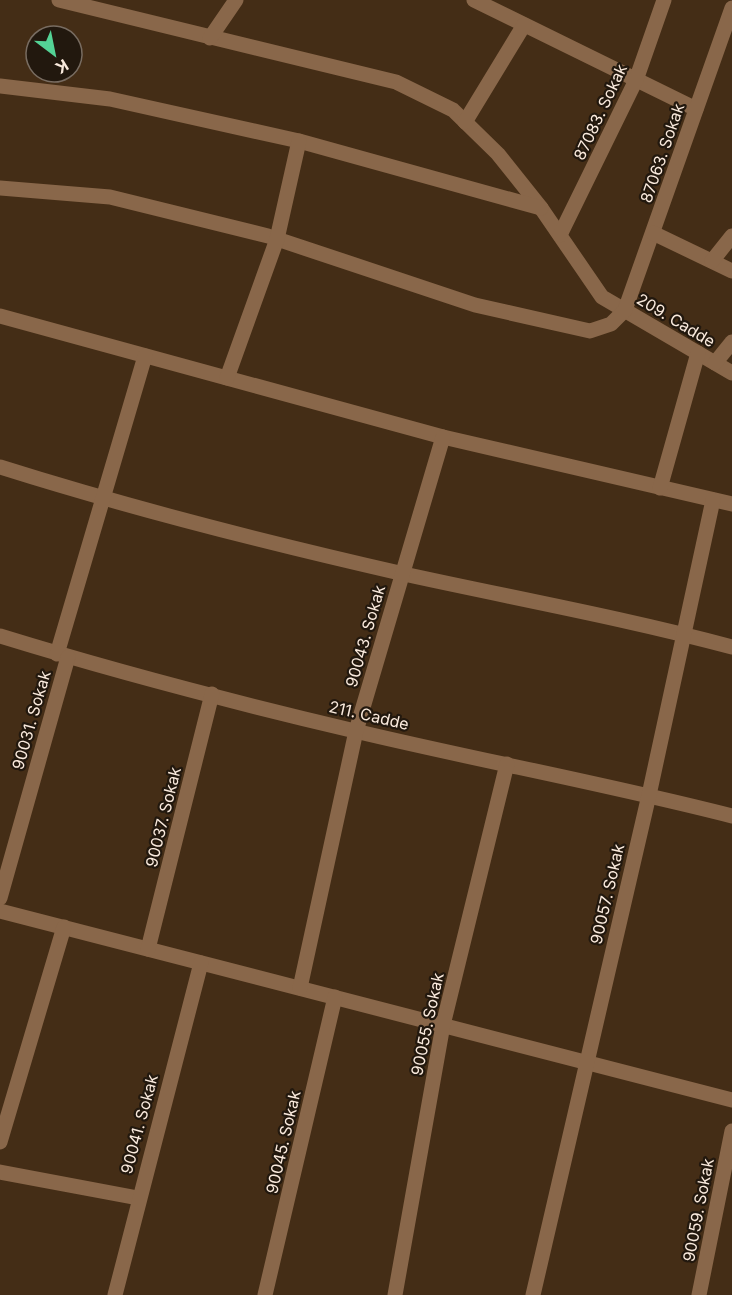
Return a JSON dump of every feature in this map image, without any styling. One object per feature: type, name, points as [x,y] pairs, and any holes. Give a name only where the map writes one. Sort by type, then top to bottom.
[{"type":"street","points":[[59,0],[101,5],[210,38],[396,82],[453,110],[498,154],[560,235]]},
{"type":"street","points":[[210,38],[236,0]]},
{"type":"street","points":[[474,0],[696,110]]},
{"type":"street","name":"87083. Sokak","points":[[560,235],[636,80],[664,0]]},
{"type":"street","name":"87063. Sokak","points":[[625,310],[696,110],[727,38],[732,8]]},
{"type":"street","points":[[465,122],[524,25]]},
{"type":"street","points":[[0,86],[110,99],[299,141],[541,208]]},
{"type":"street","points":[[227,378],[277,239],[299,141]]},
{"type":"street","points":[[0,188],[110,196],[277,239],[475,305],[590,331],[611,324],[625,310]]},
{"type":"street","points":[[653,233],[732,271]]},
{"type":"street","name":"209. Cadde","points":[[560,235],[602,297],[732,373]]},
{"type":"street","points":[[712,261],[732,236]]},
{"type":"street","points":[[0,316],[443,437],[732,504]]},
{"type":"street","points":[[715,363],[732,342]]},
{"type":"street","points":[[660,488],[698,353]]},
{"type":"street","name":"90031. Sokak","points":[[0,898],[101,499],[145,356]]},
{"type":"street","name":"90043. Sokak","points":[[300,988],[356,731],[443,437]]},
{"type":"street","points":[[0,467],[101,499],[402,573],[683,634],[732,647]]},
{"type":"street","name":"90057. Sokak","points":[[533,1295],[649,795],[713,500]]},
{"type":"street","name":"211. Cadde","points":[[0,636],[63,655],[356,731],[649,795],[732,816]]},
{"type":"street","name":"90037. Sokak","points":[[148,949],[212,694]]},
{"type":"street","name":"90055. Sokak","points":[[395,1295],[443,1025],[507,764]]},
{"type":"street","points":[[0,911],[732,1100]]},
{"type":"street","points":[[0,1142],[64,927]]},
{"type":"street","name":"90041. Sokak","points":[[115,1295],[138,1198],[201,963]]},
{"type":"street","name":"90045. Sokak","points":[[266,1295],[335,997]]},
{"type":"street","name":"90059. Sokak","points":[[699,1295],[732,1131]]},
{"type":"street","points":[[0,1172],[138,1198]]}]
